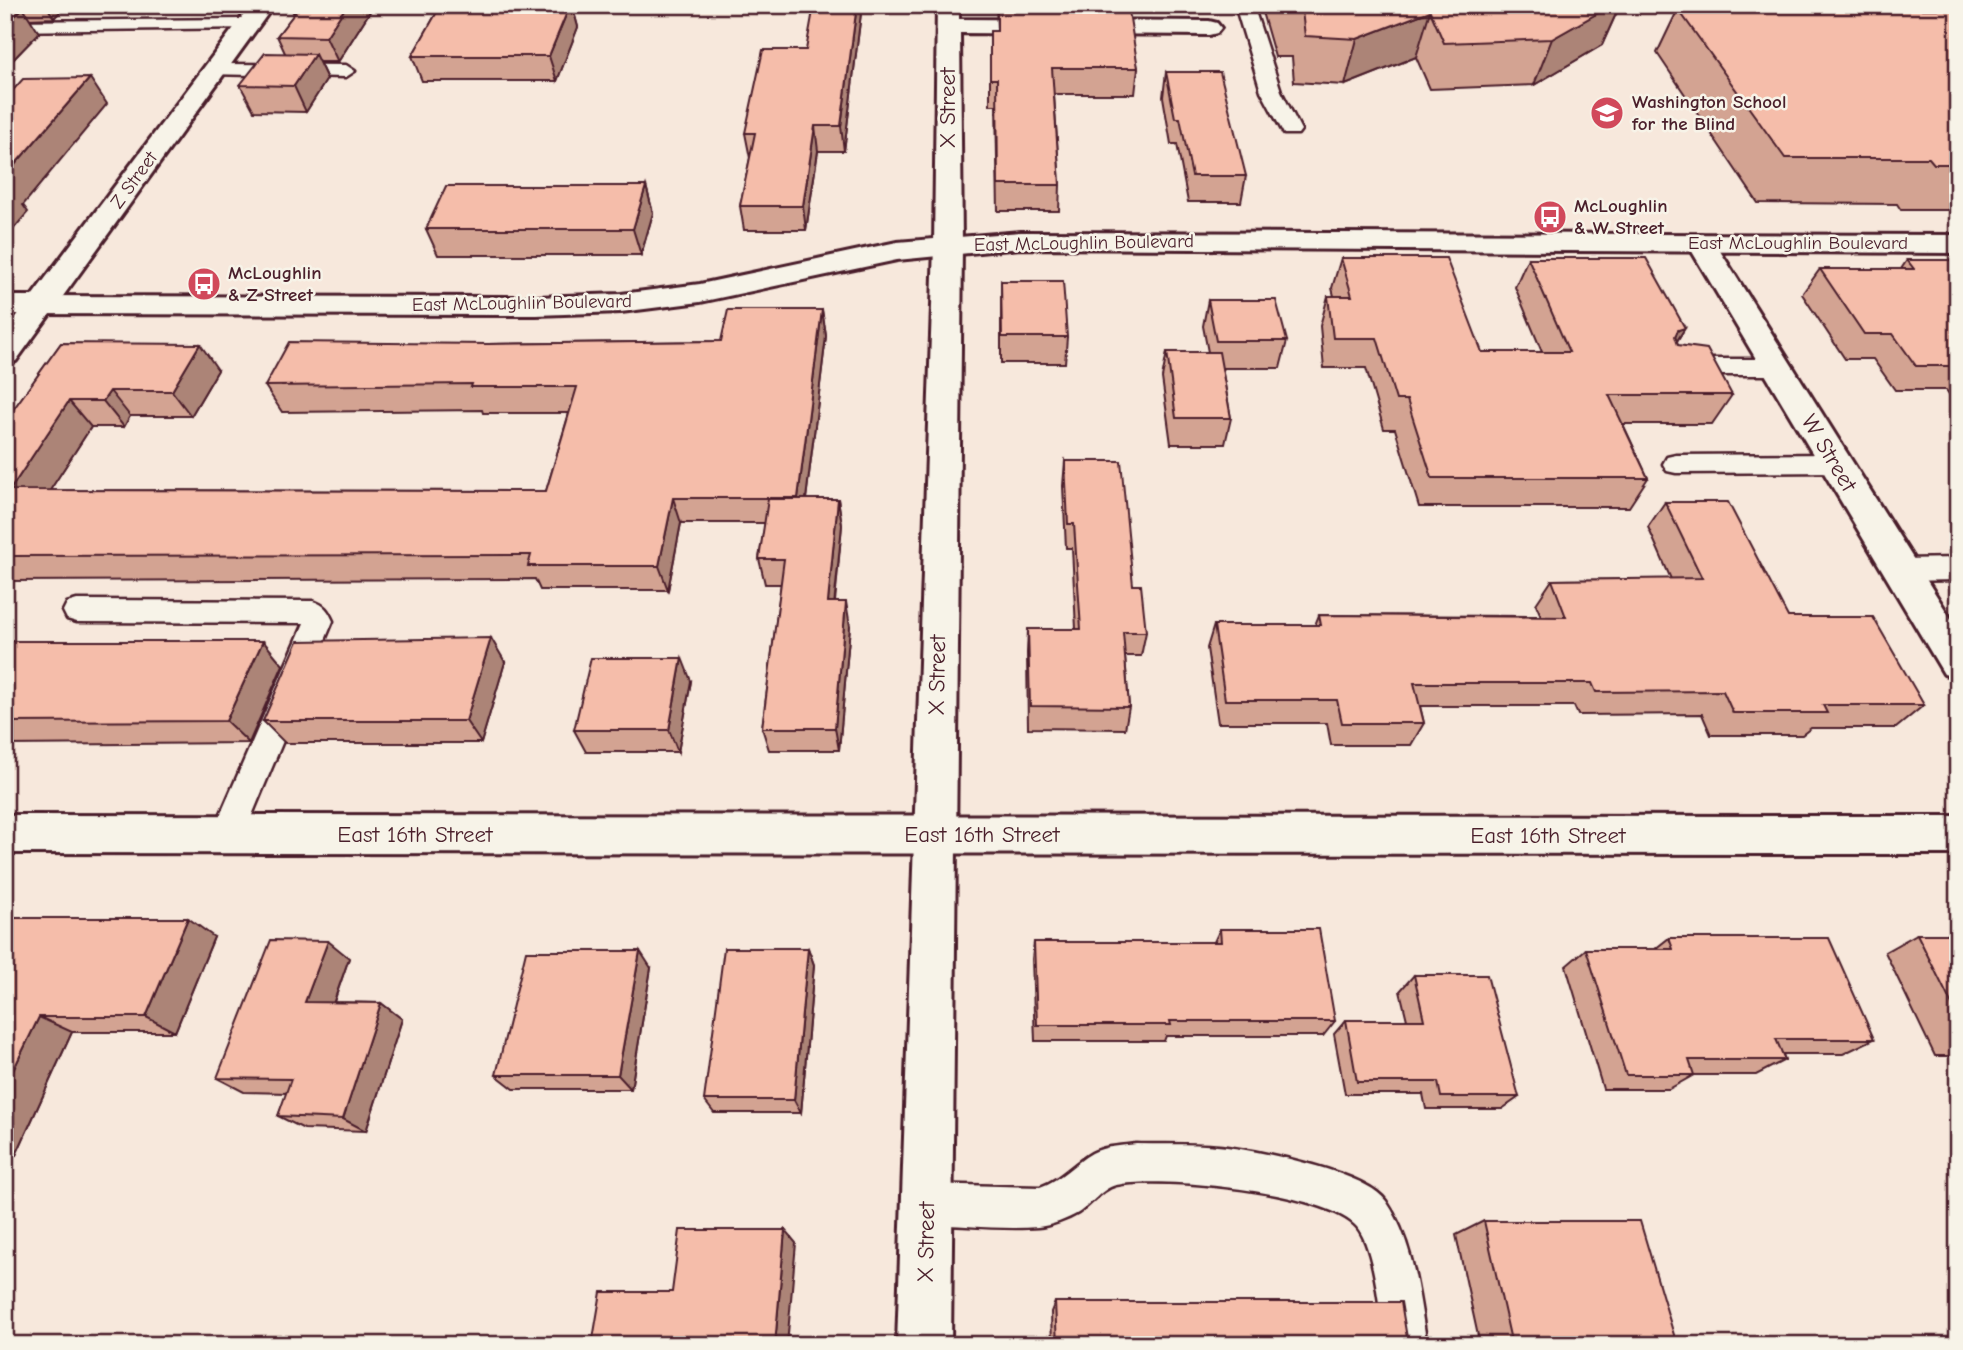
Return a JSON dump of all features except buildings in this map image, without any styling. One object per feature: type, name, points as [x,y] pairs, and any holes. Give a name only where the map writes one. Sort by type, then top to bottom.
[{"type":"street","name":"Z Street","points":[[5,354],[256,15]]},
{"type":"street","points":[[947,16],[1209,28]]},
{"type":"street","name":"X Street","points":[[924,1345],[933,834],[948,246],[947,16]]},
{"type":"street","name":"East McLoughlin Boulevard","points":[[5,305],[536,306],[621,303],[700,293],[850,259],[1021,240],[1958,244]]},
{"type":"street","name":"W Street","points":[[1701,243],[1958,663]]},
{"type":"street","name":"East 16th Street","points":[[5,834],[1958,835]]},
{"type":"lane","points":[[1244,5],[1271,91],[1291,130]]},
{"type":"lane","points":[[5,26],[256,15]]},
{"type":"lane","points":[[215,71],[346,71]]},
{"type":"lane","points":[[1671,367],[1776,367]]},
{"type":"lane","points":[[1676,464],[1836,463]]},
{"type":"lane","points":[[1901,570],[1958,569]]},
{"type":"lane","points":[[77,611],[313,612],[319,621],[228,834]]},
{"type":"lane","points":[[927,1204],[1040,1207],[1064,1199],[1105,1167],[1136,1163],[1226,1166],[1325,1188],[1354,1199],[1371,1213],[1381,1231],[1394,1272],[1406,1345]]},
{"type":"place","name":"Washington School for the Blind","points":[[1607,113]]},
{"type":"place","name":"McLoughlin & W Street","points":[[1550,217]]},
{"type":"place","name":"McLoughlin & Z Street","points":[[204,284]]}]
